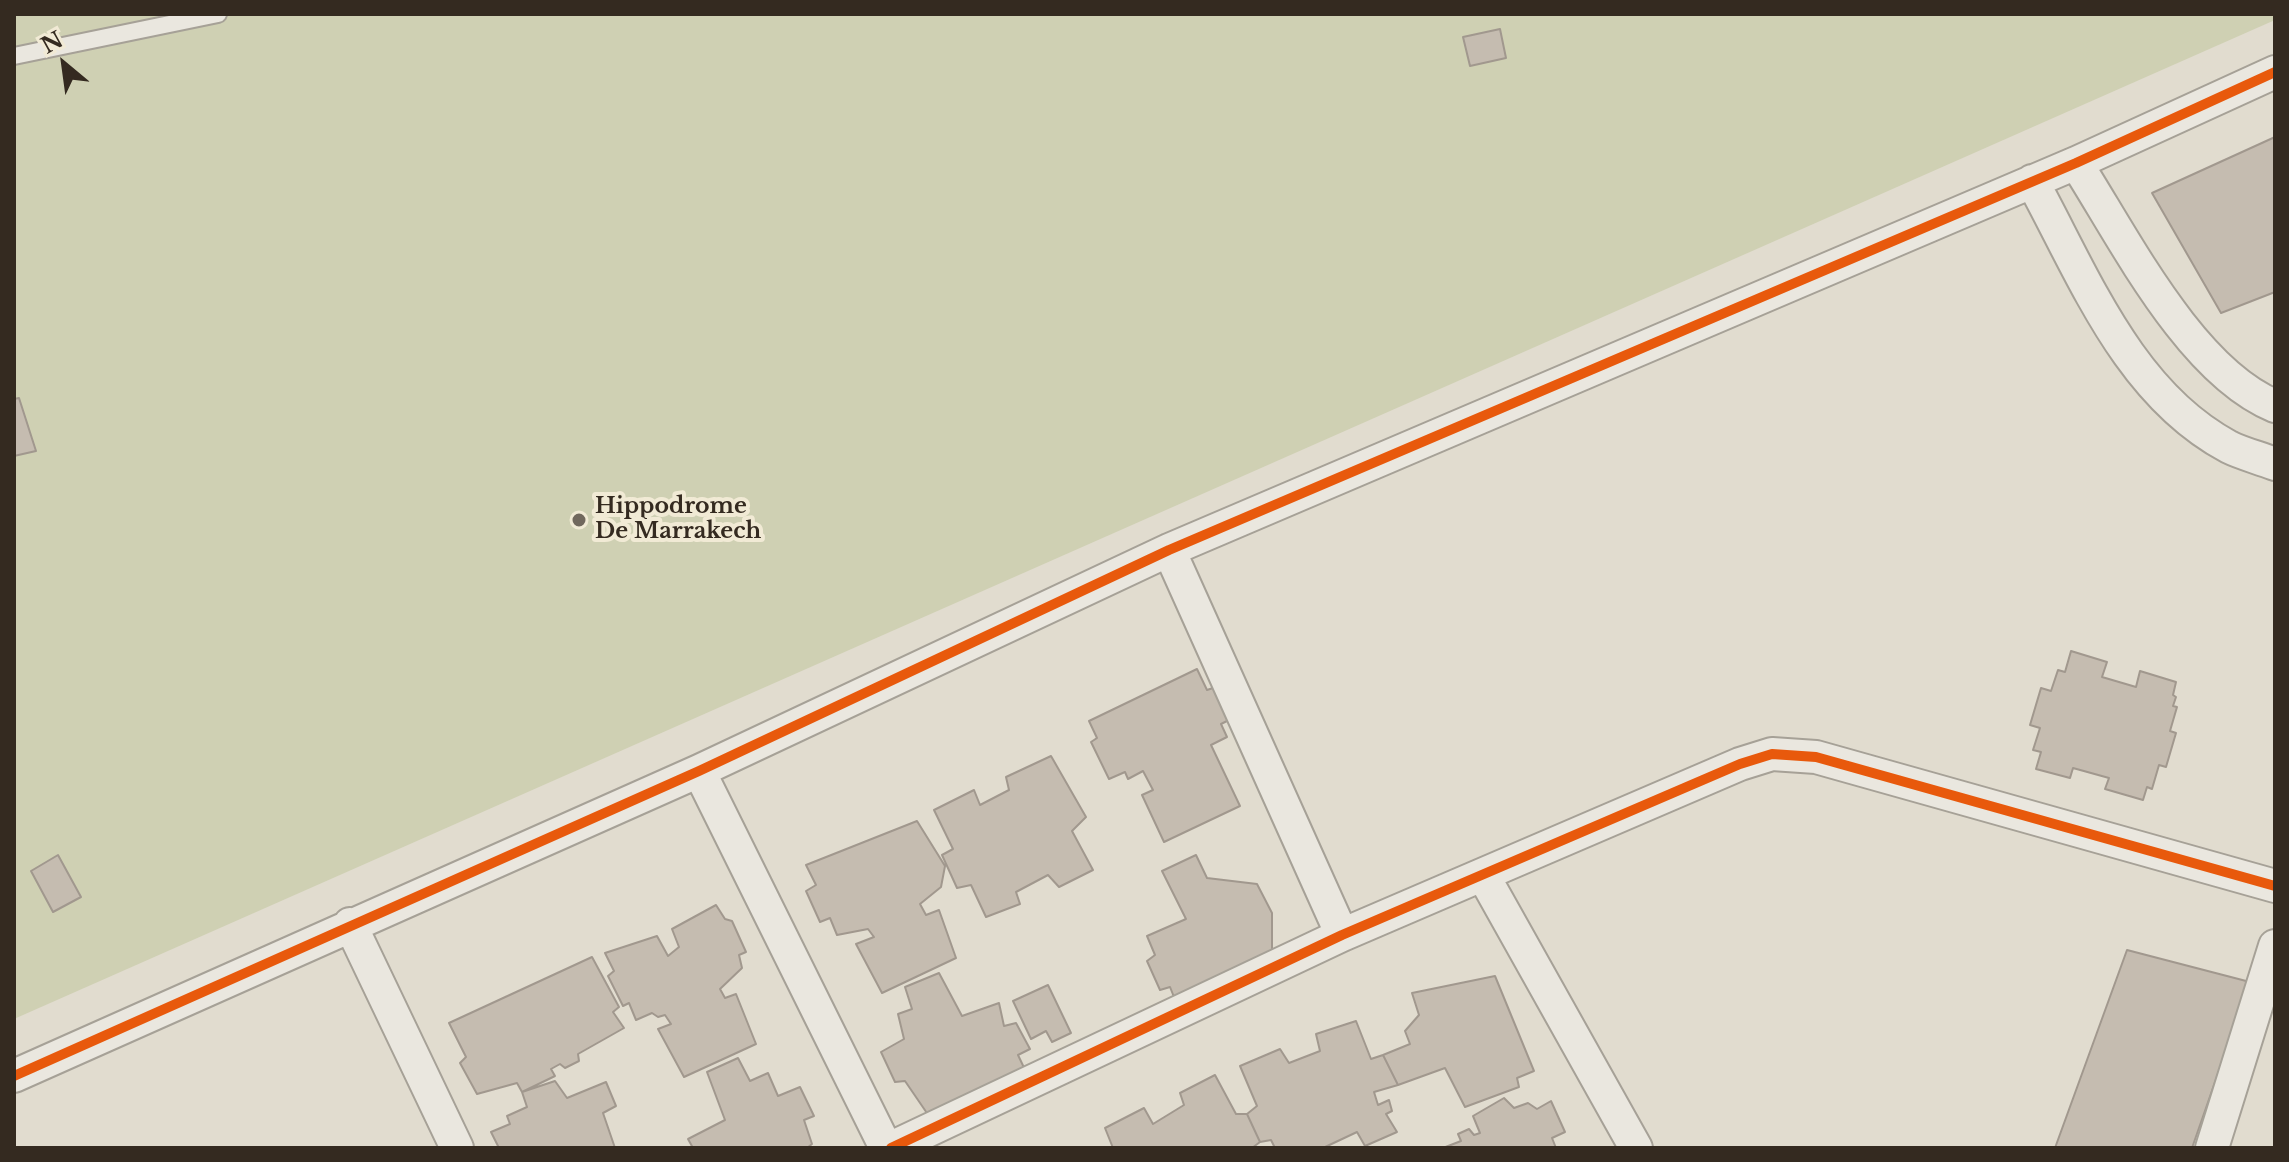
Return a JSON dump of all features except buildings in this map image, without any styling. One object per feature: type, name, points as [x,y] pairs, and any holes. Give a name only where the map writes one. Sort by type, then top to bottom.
[{"type":"street","points":[[14,1076],[699,771],[1169,550],[2076,163],[2275,72]]},
{"type":"street","points":[[2076,163],[2172,316],[2209,359],[2275,406]]},
{"type":"street","points":[[2032,181],[2125,351],[2167,401],[2229,447],[2275,464]]},
{"type":"street","points":[[1169,550],[1342,935]]},
{"type":"street","points":[[699,771],[888,1148],[1342,935],[1755,758],[1798,754],[2275,886]]},
{"type":"street","points":[[1483,875],[1636,1148]]},
{"type":"street","points":[[350,924],[457,1148]]},
{"type":"street","points":[[2212,1148],[2275,946]]},
{"type":"lane","points":[[14,56],[218,14]]},
{"type":"green space","name":"Hippodrome De Marrakech","points":[[14,14],[2275,14],[2275,20],[14,1019]]},
{"type":"cycle path","points":[[14,1076],[699,771],[1169,550],[2076,163],[2275,72]]},
{"type":"cycle path","points":[[891,1148],[1342,935],[1740,764],[1772,754],[1816,757],[2275,886]]},
{"type":"place","name":"Hippodrome De Marrakech","points":[[579,520]]}]
